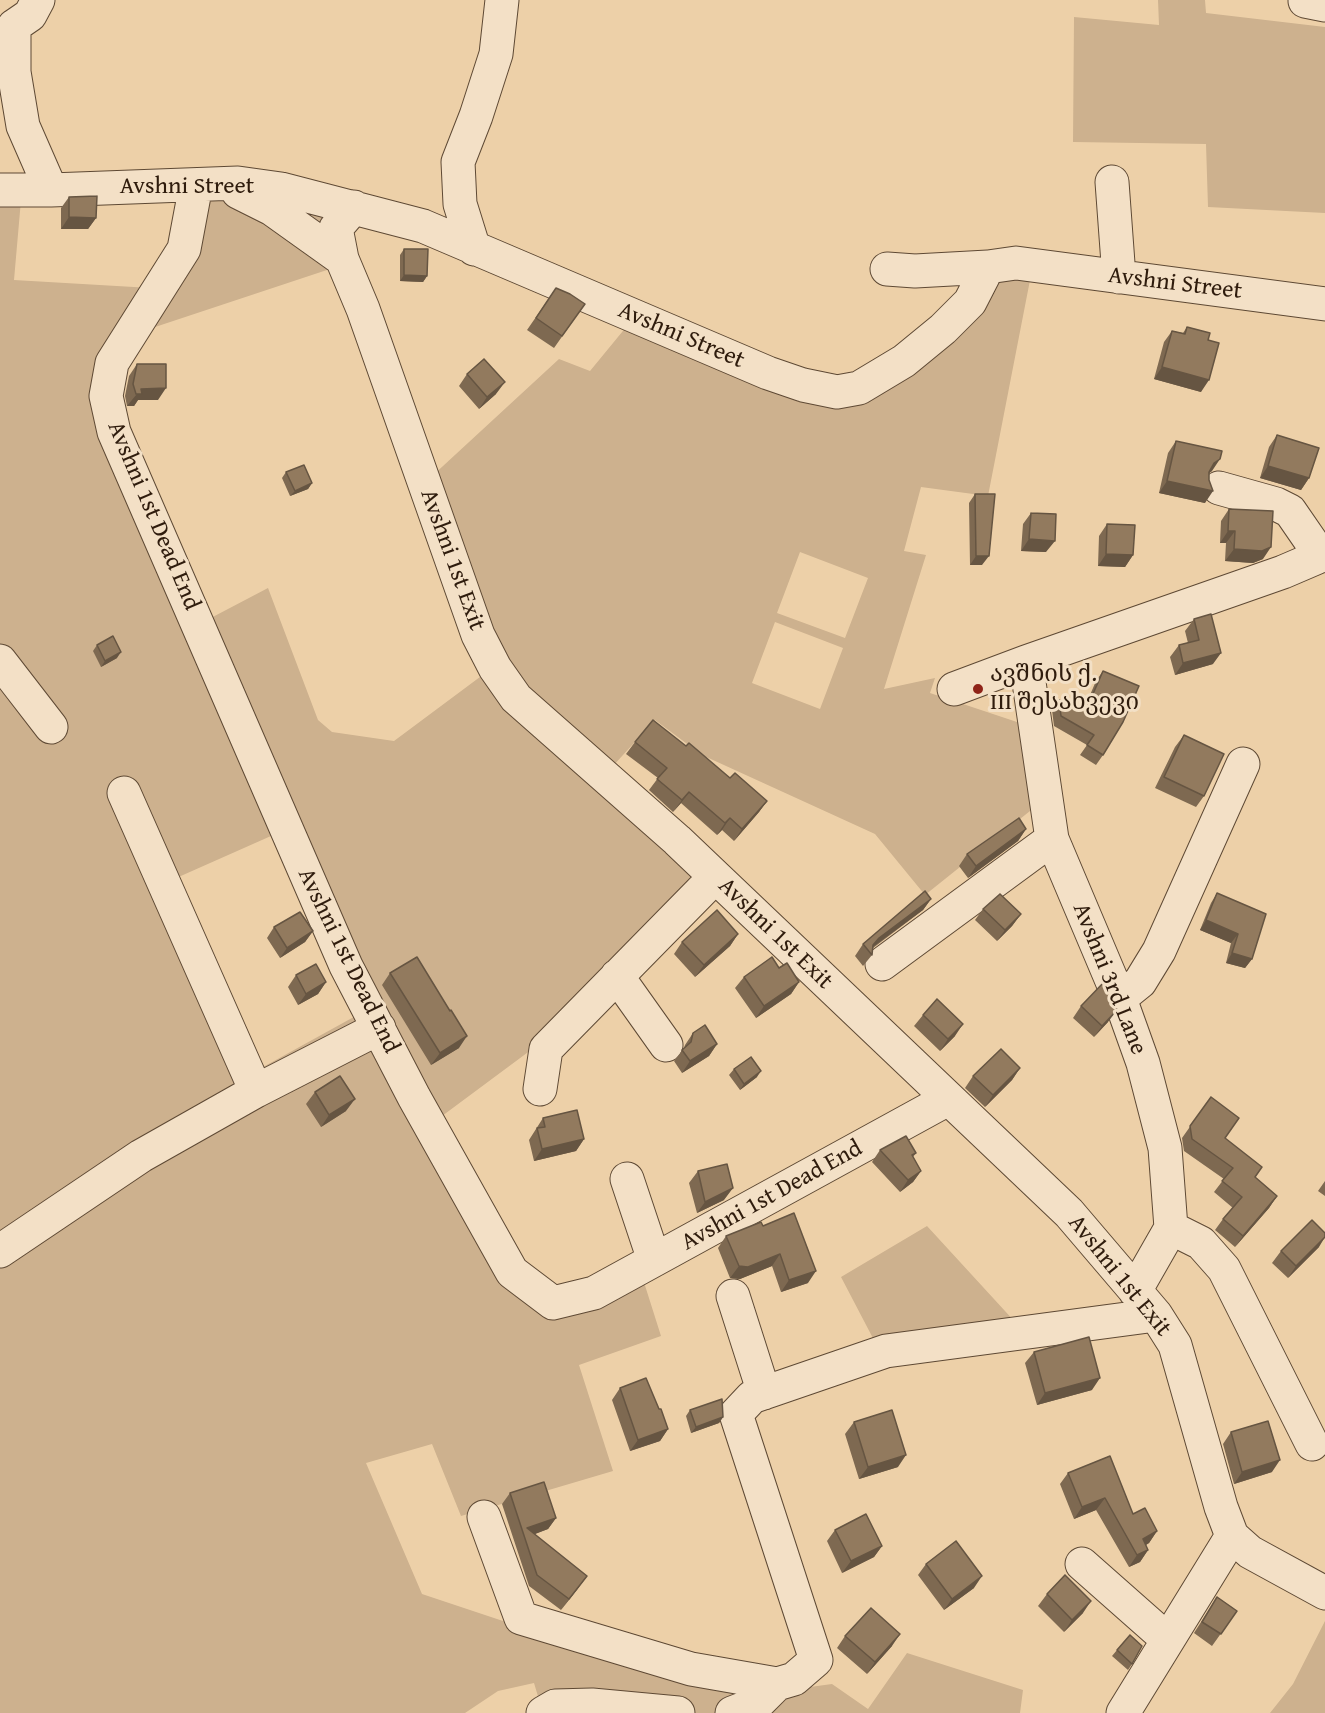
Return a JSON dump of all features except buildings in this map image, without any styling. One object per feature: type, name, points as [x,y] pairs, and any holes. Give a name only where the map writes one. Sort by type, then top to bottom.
[{"type":"street","points":[[38,0],[30,15],[7,23],[23,126],[51,190]]},
{"type":"street","points":[[474,249],[460,204],[458,162],[496,54],[502,0]]},
{"type":"street","points":[[1112,182],[1119,277]]},
{"type":"street","name":"Avshni Street","points":[[0,190],[238,183],[281,189],[423,226],[768,373],[803,385],[837,392],[860,388],[904,361],[936,336],[970,302],[988,267],[1016,263],[1325,304]]},
{"type":"street","points":[[209,184],[272,208],[342,259]]},
{"type":"street","name":"Avshni 1st Dead End","points":[[209,184],[184,249],[112,363],[106,396],[114,432],[346,966],[414,1097],[512,1272],[553,1303],[594,1293],[948,1099]]},
{"type":"street","name":"Avshni 1st Exit","points":[[354,207],[336,228],[342,259],[363,309],[478,635],[495,668],[516,698],[677,840],[1069,1213],[1146,1303],[1175,1345],[1218,1498],[1232,1536]]},
{"type":"street","points":[[887,268],[915,271],[988,267]]},
{"type":"street","points":[[954,689],[1283,572],[1323,555],[1290,511],[1276,504],[1219,488]]},
{"type":"street","points":[[0,661],[51,727]]},
{"type":"street","name":"Avshni 3rd Lane","points":[[1026,662],[1052,839],[1119,999],[1143,1063],[1165,1148],[1172,1228]]},
{"type":"street","points":[[1119,999],[1140,982],[1160,951],[1243,764]]},
{"type":"street","points":[[124,793],[256,1091]]},
{"type":"street","points":[[882,964],[1052,839]]},
{"type":"street","points":[[540,1089],[546,1049],[715,877]]},
{"type":"street","points":[[617,976],[666,1045]]},
{"type":"street","points":[[0,1251],[141,1156],[256,1091],[379,1028]]},
{"type":"street","points":[[627,1179],[654,1260]]},
{"type":"street","points":[[484,1517],[521,1618],[691,1669],[777,1684],[794,1679],[816,1660],[736,1414],[752,1397],[886,1351],[1146,1303],[1172,1228],[1201,1243],[1224,1269],[1321,1447]]},
{"type":"street","points":[[733,1296],[764,1393]]},
{"type":"street","points":[[1123,1713],[1232,1536],[1250,1552],[1325,1593]]},
{"type":"street","points":[[1082,1564],[1168,1640]]},
{"type":"street","points":[[732,1713],[758,1703],[777,1684]]},
{"type":"street","points":[[543,1713],[555,1706],[592,1705],[678,1713]]},
{"type":"shaded area","points":[[1158,0],[1205,0],[1206,13],[1325,27],[1325,213],[1208,207],[1206,144],[1073,142],[1074,17],[1159,25]]},
{"type":"shaded area","points":[[206,192],[341,210],[336,267],[140,332]]},
{"type":"shaded area","points":[[0,200],[21,200],[14,280],[151,288],[103,364],[280,832],[156,887],[245,1077],[361,1013],[551,1312],[642,1276],[661,1336],[579,1365],[613,1471],[461,1516],[432,1444],[366,1463],[422,1594],[575,1645],[788,1690],[832,1684],[868,1709],[907,1653],[1023,1690],[1020,1713],[543,1713],[534,1683],[498,1691],[465,1713],[0,1713]]},
{"type":"shaded area","points":[[1031,275],[988,496],[921,487],[904,551],[926,555],[884,689],[935,678],[930,693],[1029,726],[1035,807],[925,895],[875,834],[702,755],[655,720],[612,767],[508,672],[430,478],[559,359],[590,371],[627,326],[826,400],[999,278]],"holes":[[[800,552],[868,578],[845,638],[777,613]],[[775,622],[843,648],[820,709],[752,683]]]},
{"type":"shaded area","points":[[268,588],[318,720],[332,732],[394,741],[488,671],[699,870],[539,1044],[438,1119],[375,999],[207,620]]},
{"type":"shaded area","points":[[927,1226],[1016,1323],[876,1344],[841,1277]]},
{"type":"shaded area","points":[[1325,1621],[1325,1713],[1270,1713],[1293,1684]]},
{"type":"place","name":"ავშნის ქ. III შესახვევი","points":[[978,689]]}]
